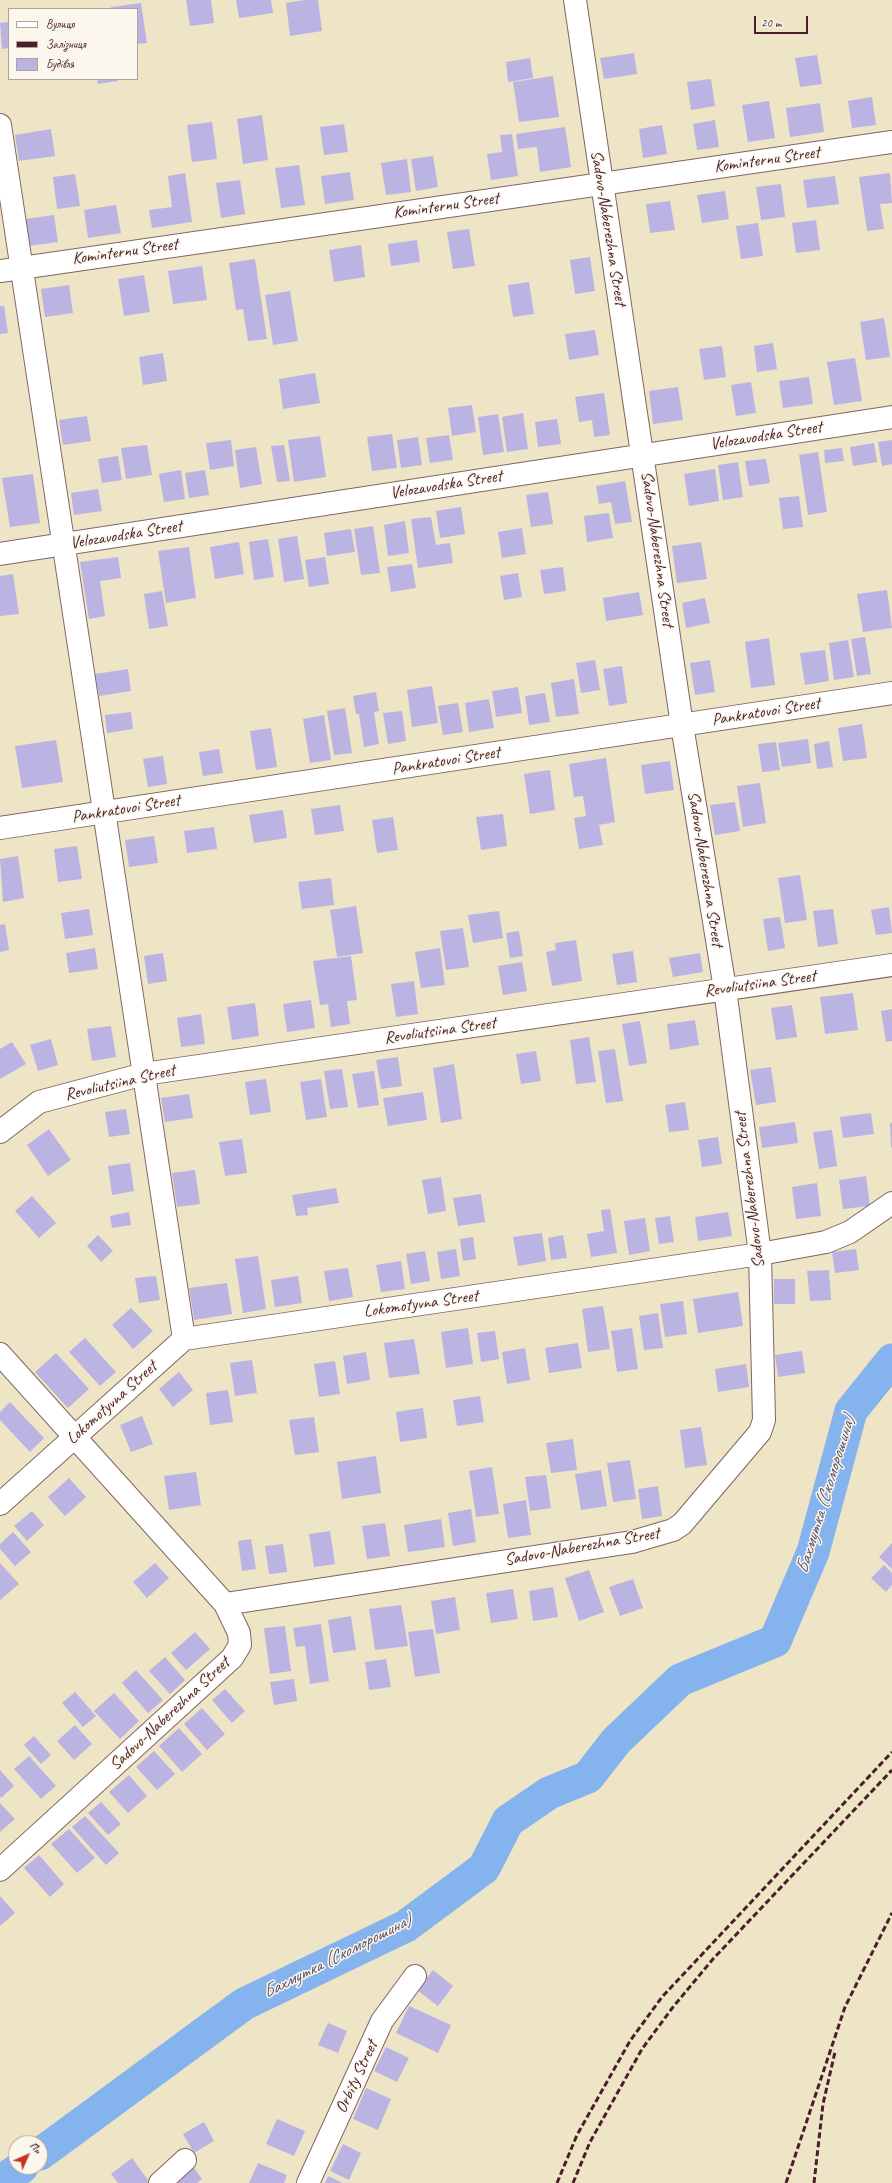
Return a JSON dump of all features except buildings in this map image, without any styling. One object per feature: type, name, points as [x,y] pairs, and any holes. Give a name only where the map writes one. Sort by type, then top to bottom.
[{"type":"street","name":"Sadovo-Naberezhna Street","points":[[0,1870],[232,1658],[240,1645],[240,1633],[225,1604],[632,1542],[673,1530],[682,1524],[755,1437],[764,1420],[760,1254],[725,989],[682,725],[575,0]]},
{"type":"street","points":[[0,125],[184,1339]]},
{"type":"street","name":"Kominternu Street","points":[[0,270],[892,142]]},
{"type":"street","name":"Velozavodska Street","points":[[0,554],[892,417]]},
{"type":"street","name":"Pankratovoi Street","points":[[0,828],[892,693]]},
{"type":"street","name":"Revoliutsiina Street","points":[[0,1132],[39,1102],[144,1074],[892,965]]},
{"type":"street","name":"Lokomotyvna Street","points":[[0,1504],[184,1339],[760,1254],[826,1242],[850,1232],[892,1203]]},
{"type":"street","points":[[0,1354],[225,1604]]},
{"type":"street","name":"Orbity Street","points":[[308,2183],[382,2021],[415,1976]]},
{"type":"street","points":[[160,2183],[185,2160]]},
{"type":"waterway","name":"Бахмутка (Скоморошина)","points":[[48,2148],[244,2004],[406,1926],[484,1868],[508,1821],[549,1793],[588,1777],[616,1741],[680,1680],[775,1641],[813,1552],[851,1411],[892,1360]]},
{"type":"waterway","name":"Бахмутка (Скоморошина)","points":[[0,2182],[10,2175]]},
{"type":"railway","points":[[557,2183],[577,2135],[630,2041],[662,1997],[892,1752]]},
{"type":"railway","points":[[573,2183],[590,2142],[642,2049],[673,2007],[713,1959],[892,1770]]},
{"type":"railway","points":[[786,2183],[845,2007],[892,1913]]},
{"type":"railway","points":[[814,2183],[823,2104],[835,2052]]}]
